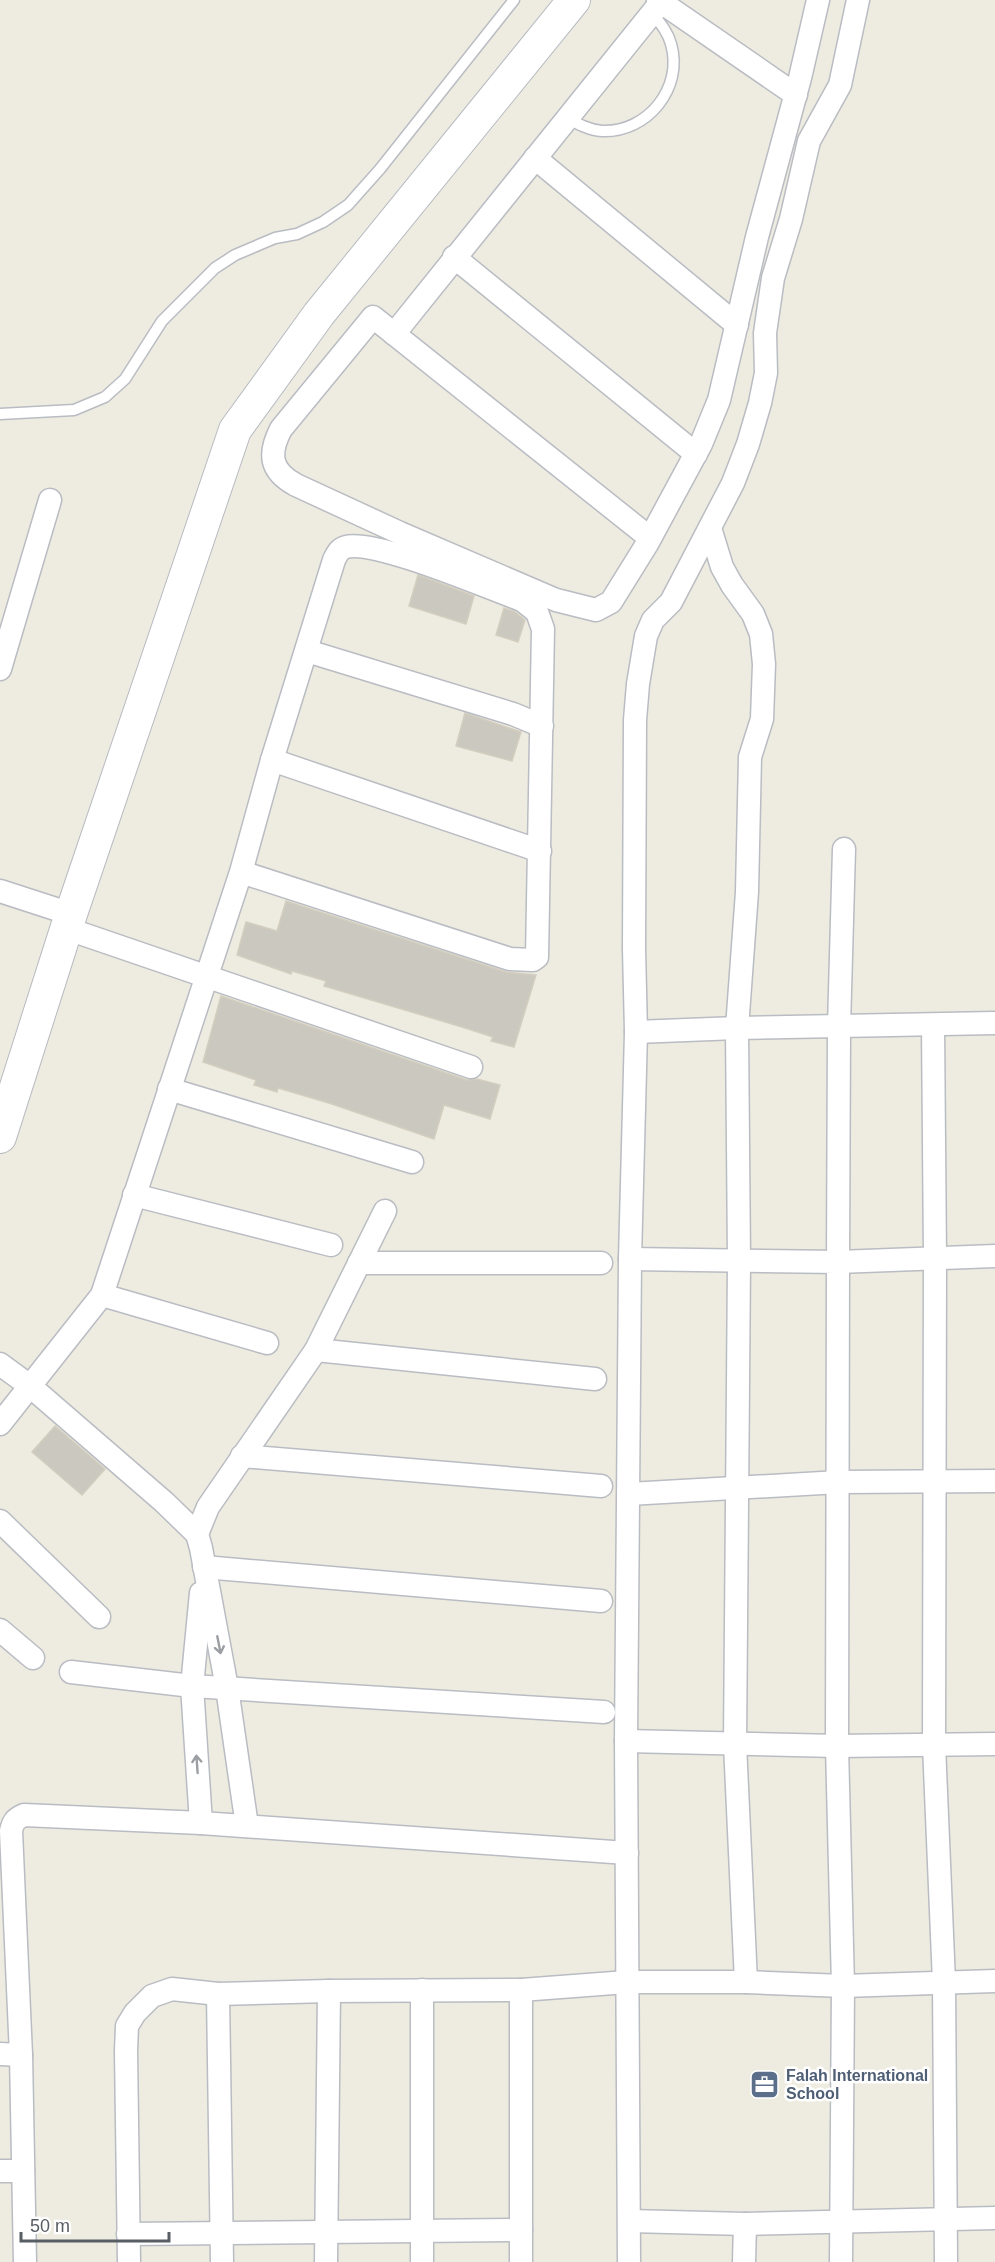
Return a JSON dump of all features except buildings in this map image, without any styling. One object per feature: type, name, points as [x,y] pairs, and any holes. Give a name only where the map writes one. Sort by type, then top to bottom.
[{"type":"main road","points":[[0,1137],[69,922],[235,430],[319,314],[574,0]]},
{"type":"street","points":[[650,538],[373,317],[281,429],[274,443],[274,462],[277,471],[285,479],[400,533],[556,600],[579,608],[596,610],[611,602],[650,538],[696,454],[719,400],[757,237],[796,95],[818,0]]},
{"type":"street","points":[[629,2262],[626,1741],[630,1259],[636,1032],[635,720],[643,647],[653,620],[671,602],[733,483],[748,444],[766,373],[765,333],[773,278],[791,219],[809,141],[840,85],[858,0]]},
{"type":"street","points":[[394,334],[657,5],[796,95]]},
{"type":"street","points":[[535,158],[738,325]]},
{"type":"street","points":[[454,257],[696,454]]},
{"type":"street","points":[[1,660],[50,500]]},
{"type":"street","points":[[710,528],[722,567],[753,614],[761,634],[764,664],[762,719],[750,757],[747,892],[737,1028],[739,1262],[735,1744],[746,1982]]},
{"type":"street","points":[[0,1424],[102,1295],[241,872],[272,760],[334,560],[340,550],[361,546],[385,550],[522,600],[537,612],[543,629],[539,951],[537,957],[533,960],[522,961],[510,959],[241,872]]},
{"type":"street","points":[[307,651],[513,714],[542,726]]},
{"type":"street","points":[[272,760],[540,852]]},
{"type":"street","points":[[841,2262],[843,1986],[837,1746],[838,1262],[839,1026],[844,849]]},
{"type":"street","points":[[0,891],[69,922],[206,975],[471,1067]]},
{"type":"street","points":[[636,1032],[995,1023]]},
{"type":"street","points":[[933,1024],[934,1745],[944,1982],[946,2262]]},
{"type":"street","points":[[169,1089],[412,1162]]},
{"type":"street","points":[[134,1195],[331,1245]]},
{"type":"street","points":[[197,1534],[208,1507],[316,1350],[386,1211]]},
{"type":"street","points":[[630,1259],[838,1262],[995,1256]]},
{"type":"street","points":[[359,1263],[601,1263]]},
{"type":"street","points":[[102,1295],[267,1343]]},
{"type":"street","points":[[316,1350],[595,1380]]},
{"type":"street","points":[[0,1364],[30,1386],[164,1502],[197,1534],[227,1688],[247,1826]]},
{"type":"street","points":[[242,1456],[601,1486]]},
{"type":"street","points":[[629,1494],[839,1482],[995,1481]]},
{"type":"street","points":[[0,1521],[99,1617]]},
{"type":"street","points":[[204,1567],[601,1601]]},
{"type":"street","points":[[201,1823],[192,1686],[204,1567]]},
{"type":"street","points":[[0,1629],[33,1658]]},
{"type":"street","points":[[71,1672],[192,1686],[604,1712]]},
{"type":"street","points":[[626,1741],[837,1746],[995,1744]]},
{"type":"street","points":[[26,2262],[23,2172],[11,2055],[7,1927],[11,1831],[13,1822],[19,1817],[24,1815],[201,1823],[627,1853]]},
{"type":"street","points":[[129,2262],[127,2026],[135,2013],[152,1996],[172,1989],[218,1994],[521,1990],[627,1982],[746,1982],[843,1986],[995,1981]]},
{"type":"street","points":[[422,1990],[422,2262]]},
{"type":"street","points":[[521,1990],[521,2262]]},
{"type":"street","points":[[326,2262],[329,1991]]},
{"type":"street","points":[[218,1994],[222,2262]]},
{"type":"street","points":[[0,2171],[23,2172]]},
{"type":"street","points":[[630,2221],[745,2224],[995,2218]]},
{"type":"street","points":[[744,2262],[745,2224]]},
{"type":"street","points":[[128,2234],[520,2230]]},
{"type":"lane","points":[[0,414],[74,410],[105,397],[125,379],[162,321],[215,268],[235,255],[265,242],[297,234],[323,222],[348,205],[380,169],[514,0]]},
{"type":"lane","points":[[567,118],[583,127],[601,130],[620,129],[637,124],[652,113],[664,98],[671,81],[674,63],[671,44],[657,5]]},
{"type":"place","name":"Falah International School","points":[[765,2084]]}]
